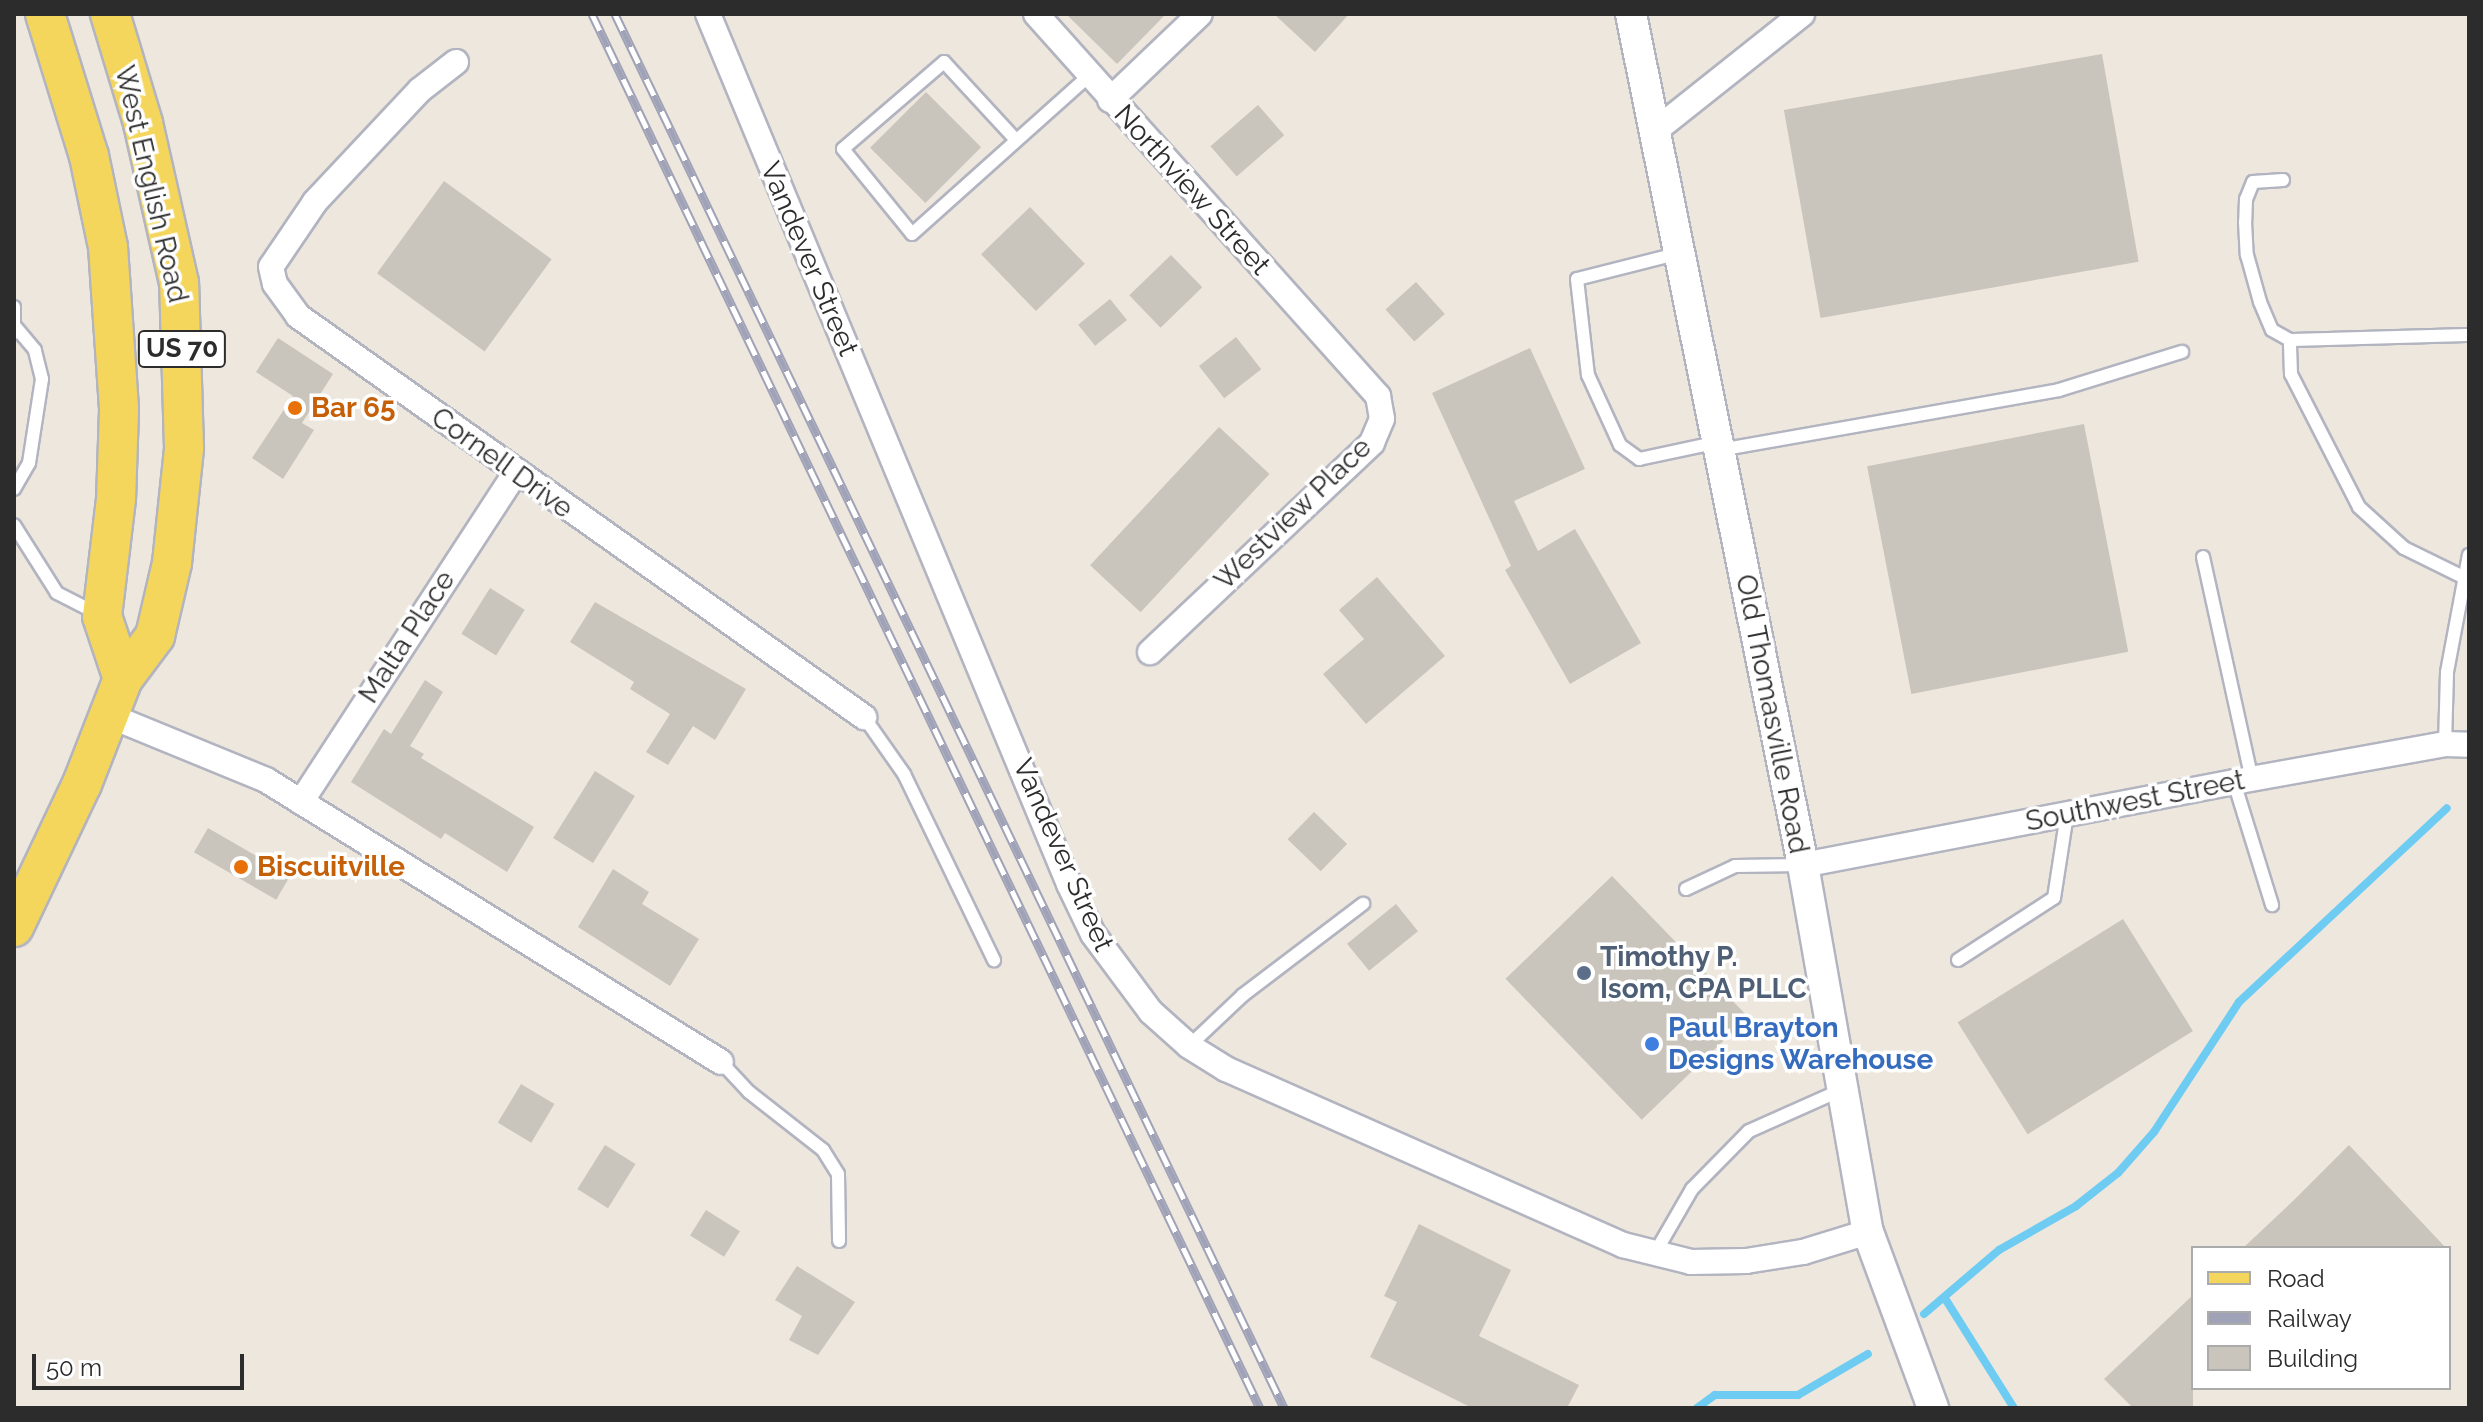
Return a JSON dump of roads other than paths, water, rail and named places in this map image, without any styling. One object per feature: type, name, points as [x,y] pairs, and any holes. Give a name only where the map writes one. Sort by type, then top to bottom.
[{"type":"main road","name":"West English Road","points":[[45,14],[89,156],[108,247],[119,410],[116,499],[102,616],[123,679]]},
{"type":"main road","name":"West English Road","points":[[14,927],[110,716],[123,679],[155,636],[172,563],[184,448],[179,283],[143,123],[110,14]]},
{"type":"street","name":"Vandever Street","points":[[708,14],[1087,922],[1120,977],[1189,1046],[1281,1094],[1623,1245],[1691,1262],[1746,1261],[1803,1252],[1868,1232]]},
{"type":"street","name":"Northview Street","points":[[1036,14],[1110,100],[1350,363]]},
{"type":"street","points":[[1110,100],[1200,14]]},
{"type":"street","name":"Old Thomasville Road","points":[[1631,14],[1803,865],[1868,1232],[1933,1408]]},
{"type":"street","points":[[1655,131],[1802,14]]},
{"type":"street","name":"Cornell Drive","points":[[456,62],[420,90],[315,202],[271,267],[275,284],[298,316],[515,474],[864,717]]},
{"type":"street","name":"Westview Place","points":[[1150,652],[1372,443],[1382,419],[1378,396],[1350,363]]},
{"type":"street","name":"Malta Place","points":[[301,802],[515,474]]},
{"type":"street","points":[[110,716],[266,780],[721,1062]]},
{"type":"street","name":"Southwest Street","points":[[1803,865],[2243,780],[2457,744]]},
{"type":"lane","points":[[1016,140],[944,62],[843,149],[912,234],[1089,76]]},
{"type":"lane","points":[[2283,180],[2253,182],[2246,199],[2247,255],[2260,302],[2272,330],[2290,340],[2469,335]]},
{"type":"lane","points":[[1680,253],[1577,279],[1588,375],[1620,445],[1639,459],[2059,390],[2182,352]]},
{"type":"lane","points":[[14,307],[15,330],[35,350],[42,379],[29,463],[14,489]]},
{"type":"lane","points":[[2290,340],[2291,374],[2359,507],[2404,548],[2463,577]]},
{"type":"lane","points":[[14,525],[57,593],[102,616]]},
{"type":"lane","points":[[2457,744],[2447,672],[2469,555]]},
{"type":"lane","points":[[2203,557],[2243,780],[2272,905]]},
{"type":"lane","points":[[864,717],[904,774],[994,960]]},
{"type":"lane","points":[[1958,960],[2054,898],[2067,814]]},
{"type":"lane","points":[[1686,889],[1735,866],[1803,865]]},
{"type":"lane","points":[[1189,1046],[1243,995],[1363,904]]},
{"type":"lane","points":[[721,1062],[749,1092],[823,1150],[838,1174],[839,1241]]},
{"type":"lane","points":[[1655,1253],[1692,1189],[1749,1131],[1841,1090]]},
{"type":"waterway","points":[[1924,1314],[1999,1250],[2076,1206],[2118,1173],[2154,1132],[2239,1002],[2447,808]]},
{"type":"waterway","points":[[1946,1300],[2014,1408]]},
{"type":"waterway","points":[[1697,1408],[1715,1395],[1798,1395],[1868,1354]]},
{"type":"railway","points":[[592,14],[1260,1408]]},
{"type":"railway","points":[[615,14],[1284,1408]]},
{"type":"place","name":"Bar 65","points":[[295,408]]},
{"type":"place","name":"Biscuitville","points":[[241,867]]},
{"type":"place","name":"Timothy P. Isom, CPA PLLC","points":[[1584,973]]},
{"type":"place","name":"Paul Brayton Designs Warehouse","points":[[1652,1044]]}]
